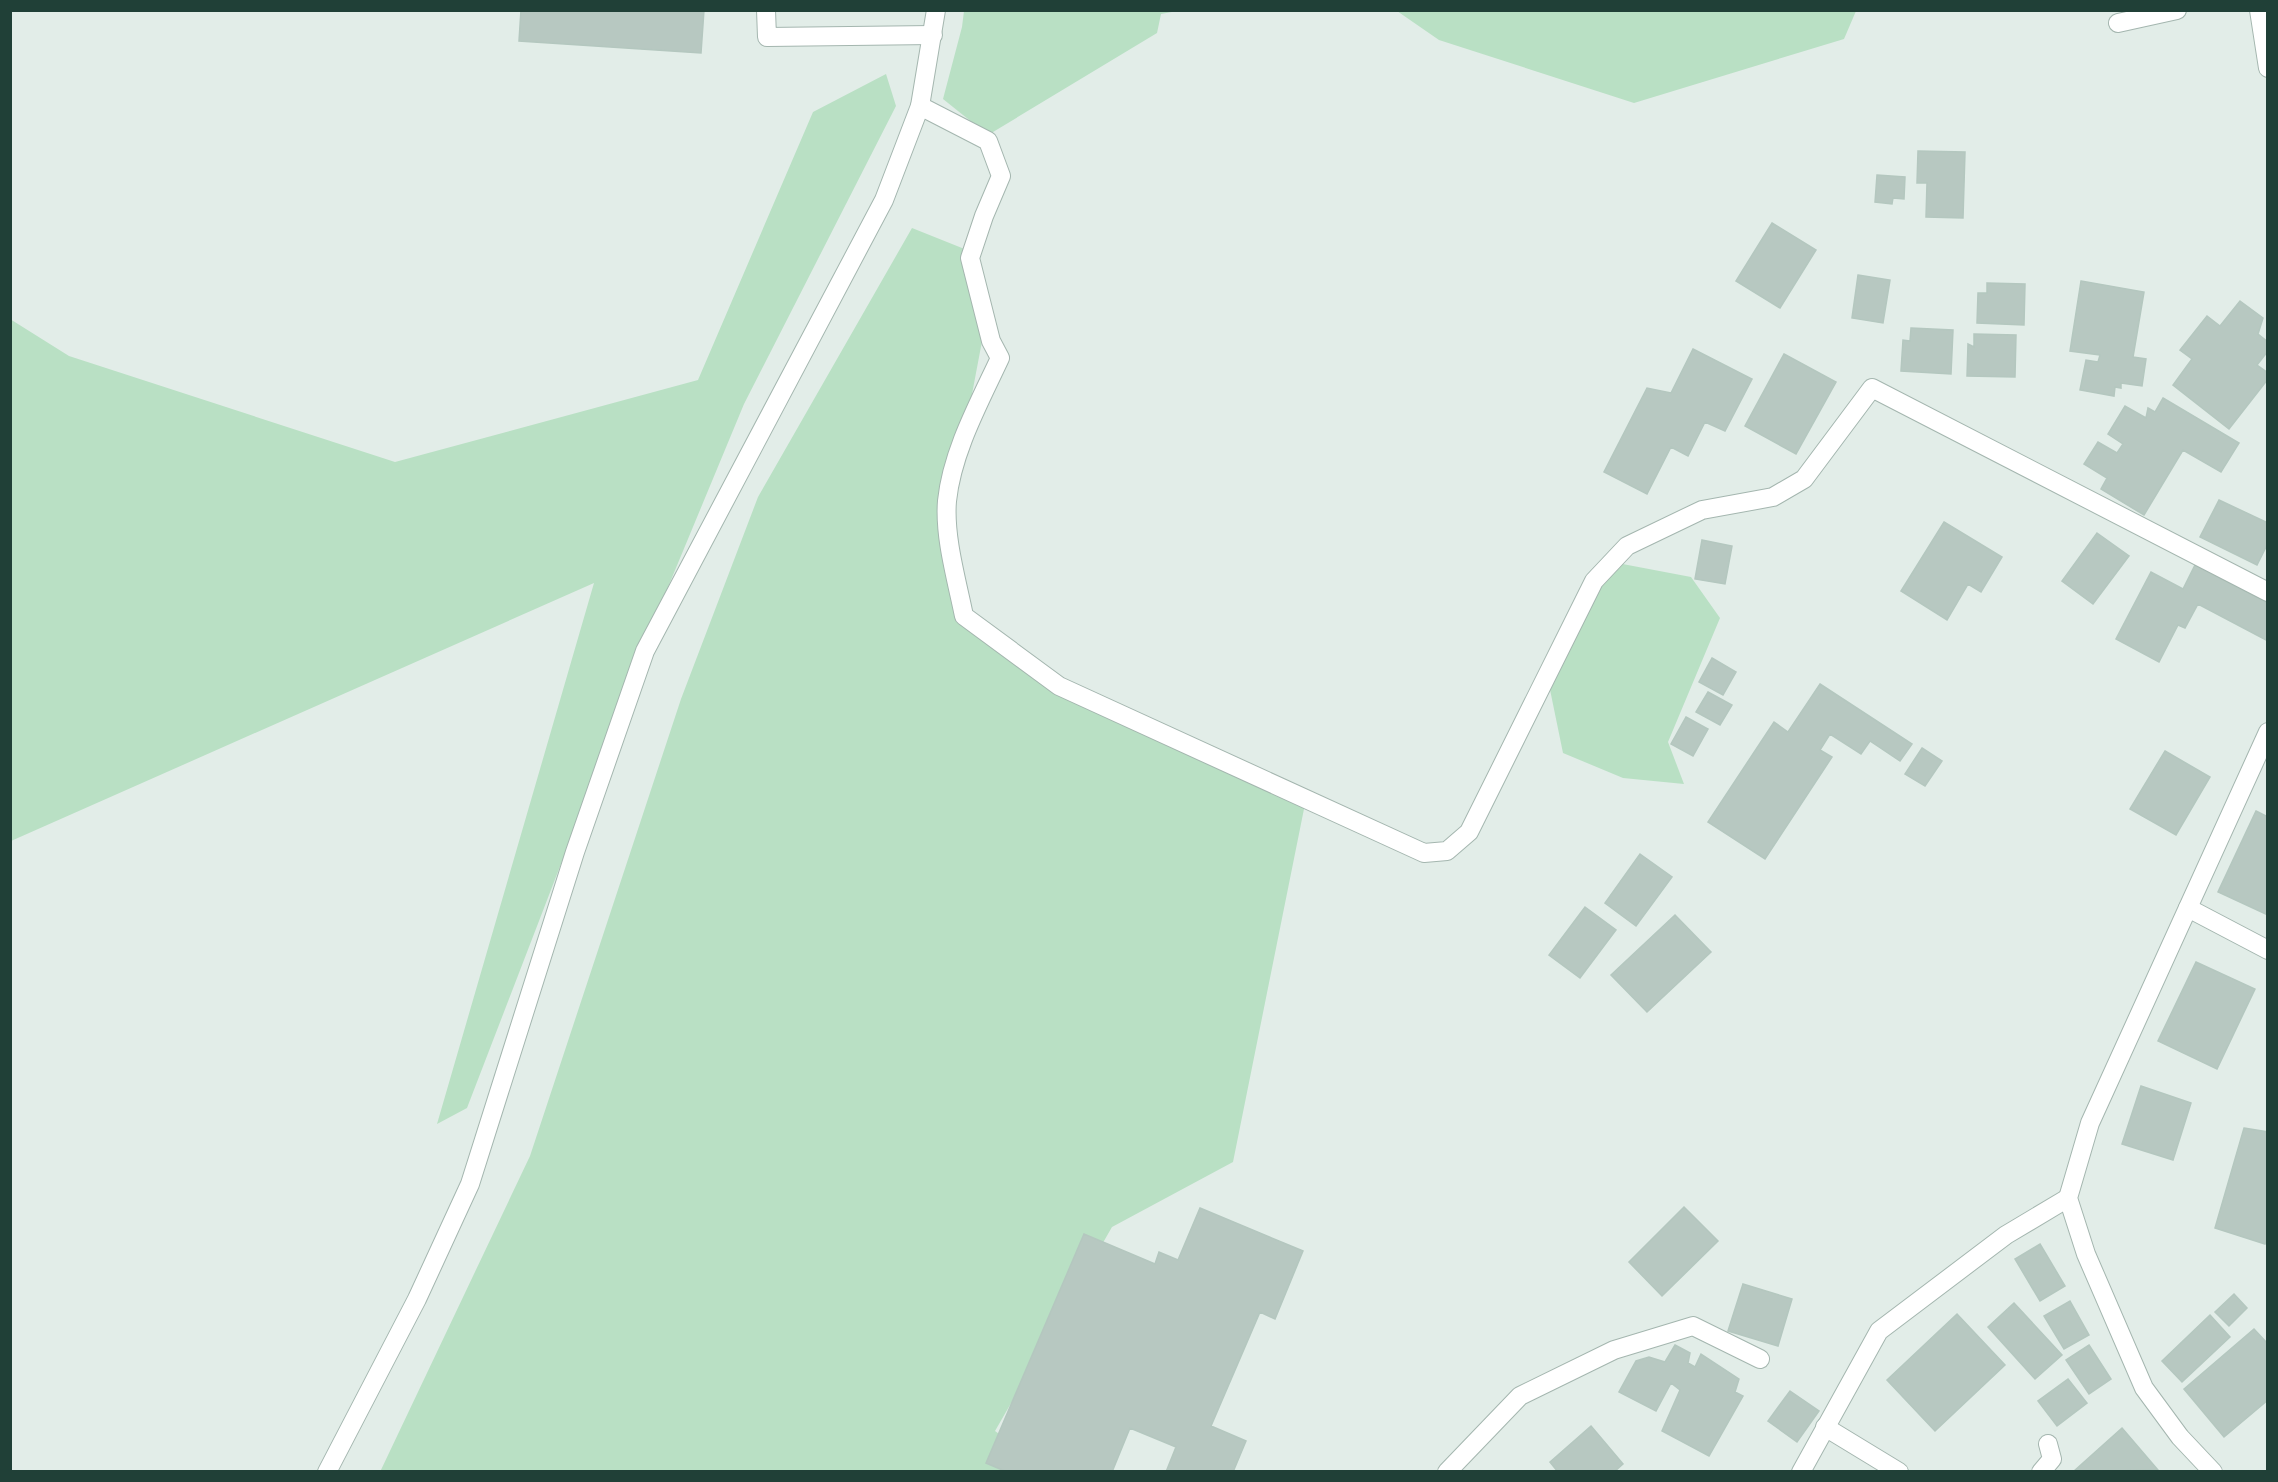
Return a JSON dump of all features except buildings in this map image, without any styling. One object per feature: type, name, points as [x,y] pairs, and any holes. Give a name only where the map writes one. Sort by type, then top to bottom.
[{"type":"street","points":[[766,10],[767,37],[933,35]]},
{"type":"street","points":[[327,1472],[417,1299],[470,1184],[575,852],[645,651],[884,200],[920,106],[936,10]]},
{"type":"street","points":[[2118,23],[2177,10]]},
{"type":"street","points":[[2259,10],[2268,68]]},
{"type":"street","points":[[920,106],[988,141],[1001,176],[970,258],[991,341],[1000,358],[968,428],[951,479],[947,504],[950,543],[964,616],[1059,686],[1424,853],[1447,851],[1469,832],[1594,581],[1627,546],[1702,510],[1773,497],[1804,479],[1872,388],[2268,592]]},
{"type":"street","points":[[2214,1472],[2180,1437],[2144,1388],[2086,1254],[2068,1198],[2090,1123],[2268,732]]},
{"type":"street","points":[[2188,908],[2268,950]]},
{"type":"street","points":[[1801,1472],[1879,1331],[2006,1235],[2068,1198]]},
{"type":"street","points":[[1447,1472],[1520,1396],[1614,1350],[1693,1326],[1761,1359]]},
{"type":"street","points":[[1826,1427],[1899,1472]]},
{"type":"street","points":[[2041,1472],[2052,1459],[2048,1444]]},
{"type":"green space","points":[[964,11],[1177,11],[1161,14],[1157,33],[988,135],[943,99]]},
{"type":"green space","points":[[1397,11],[1856,11],[1844,39],[1634,103],[1439,40]]},
{"type":"green space","points":[[886,74],[896,106],[744,404],[661,604],[467,1108],[437,1124],[594,583],[11,841],[10,319],[69,356],[395,462],[698,380],[813,112]]},
{"type":"green space","points":[[912,228],[972,252],[986,320],[946,532],[961,625],[1117,717],[1306,799],[1233,1162],[1112,1227],[995,1431],[1051,1471],[380,1472],[530,1156],[681,699],[758,497]]},
{"type":"green space","points":[[1612,562],[1691,577],[1720,618],[1668,742],[1684,784],[1623,778],[1563,753],[1547,675]]}]
